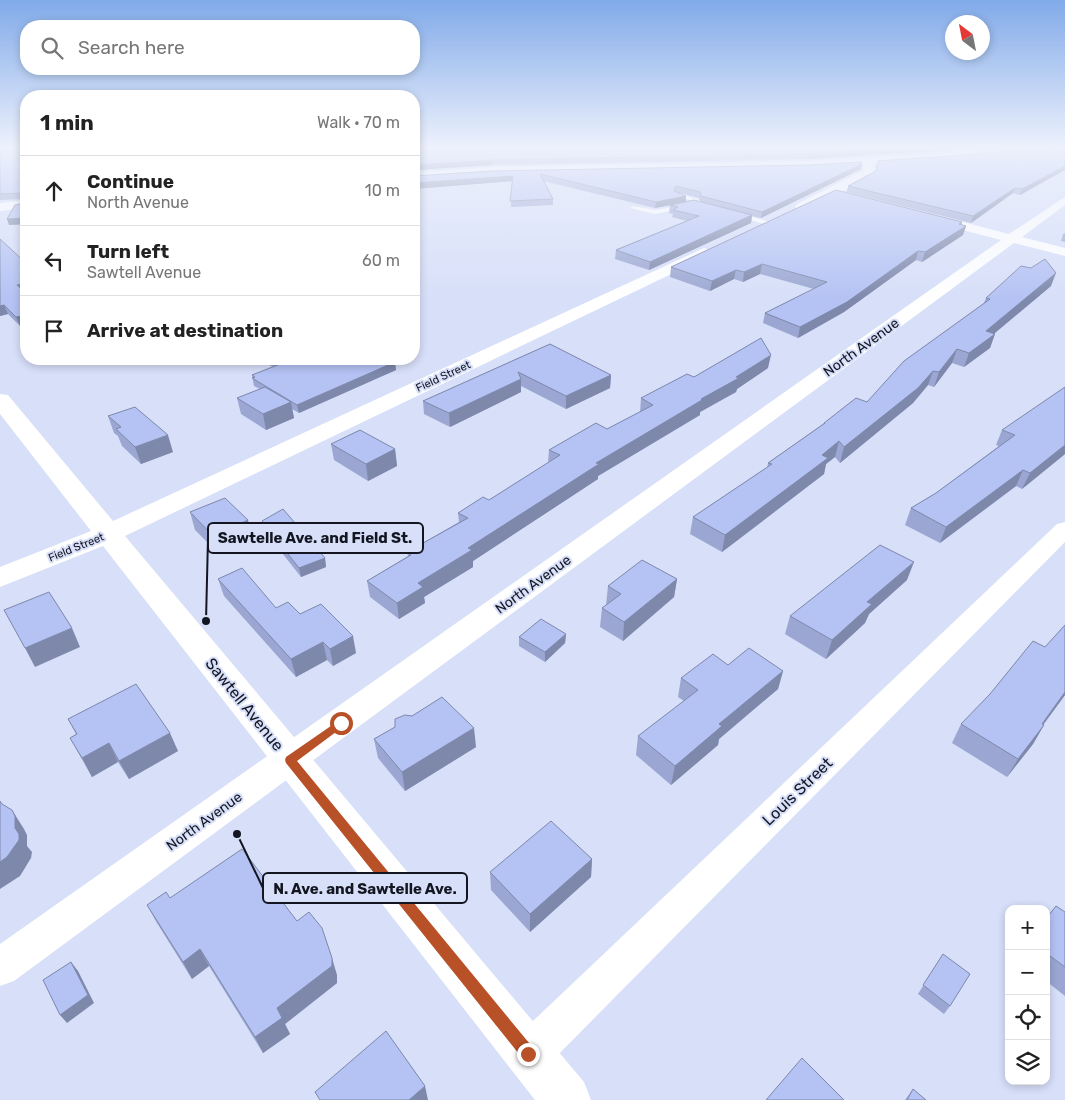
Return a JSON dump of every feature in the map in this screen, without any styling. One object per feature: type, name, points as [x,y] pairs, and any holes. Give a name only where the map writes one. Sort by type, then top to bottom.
[{"type":"street","points":[[741,236],[820,198]]},
{"type":"street","name":"North Avenue","points":[[0,967],[290,760],[1065,200]]},
{"type":"street","points":[[0,207],[20,205]]},
{"type":"street","points":[[926,217],[1065,252]]},
{"type":"street","name":"Field Street","points":[[0,578],[108,534],[723,244]]},
{"type":"street","name":"Sawtell Avenue","points":[[0,400],[566,1100]]},
{"type":"street","name":"Louis Street","points":[[528,1054],[1065,529]]},
{"type":"lane","points":[[688,198],[697,201],[693,204]]},
{"type":"lane","points":[[633,208],[655,212],[693,204],[702,206]]},
{"type":"lane","points":[[730,213],[768,223]]},
{"type":"building","points":[[510,198],[553,199],[510,201]]},
{"type":"building","points":[[641,198],[674,198],[656,202]]},
{"type":"building","points":[[710,198],[790,198],[762,212]]},
{"type":"building","points":[[818,198],[869,198],[962,222],[959,224],[966,226],[925,252],[918,251],[847,302],[800,327],[765,313],[827,282],[762,264],[744,272],[736,270],[712,281],[671,267]]},
{"type":"building","points":[[899,198],[1000,198],[973,216]]},
{"type":"building","points":[[694,200],[752,215],[650,262],[616,250],[699,216],[673,210],[678,207],[670,205]]},
{"type":"building","points":[[20,204],[20,218],[7,219],[15,205]]},
{"type":"building","points":[[0,239],[20,257],[20,284],[17,285],[20,288],[20,316],[16,317],[4,305],[0,306]]},
{"type":"building","points":[[1045,259],[1056,273],[986,331],[995,334],[969,353],[957,349],[939,372],[933,371],[918,388],[844,447],[839,441],[822,455],[828,458],[725,535],[693,517],[772,464],[768,463],[825,423],[856,398],[867,402],[904,361],[990,299],[986,298],[1021,266],[1031,268]]},
{"type":"building","points":[[761,338],[771,355],[736,377],[739,378],[596,463],[599,464],[468,548],[472,550],[418,583],[423,587],[397,603],[367,581],[411,555],[407,552],[468,518],[458,513],[483,497],[489,500],[560,455],[549,450],[596,423],[607,429],[653,405],[641,398],[687,374],[694,377]]},
{"type":"building","points":[[550,344],[611,375],[566,396],[518,372],[521,379],[449,413],[423,401]]},
{"type":"building","points":[[277,365],[388,365],[297,405],[252,378],[255,377],[252,375]]},
{"type":"building","points":[[265,387],[291,402],[263,414],[237,398]]},
{"type":"building","points":[[1065,387],[1065,445],[1030,473],[1023,470],[946,527],[911,508],[936,493],[1015,435],[1002,430]]},
{"type":"building","points":[[135,407],[168,435],[135,447],[116,429],[121,427],[108,416]]},
{"type":"building","points":[[360,430],[395,449],[366,464],[331,444]]},
{"type":"building","points":[[225,498],[248,520],[213,536],[190,512]]},
{"type":"building","points":[[283,509],[325,558],[299,568],[262,521]]},
{"type":"building","points":[[880,545],[914,562],[867,602],[872,604],[832,640],[790,616]]},
{"type":"building","points":[[642,560],[677,579],[624,622],[602,608],[621,594],[608,586]]},
{"type":"building","points":[[242,568],[276,608],[288,602],[300,614],[321,604],[353,636],[330,649],[323,642],[291,659],[218,579]]},
{"type":"building","points":[[49,592],[72,628],[25,648],[4,610]]},
{"type":"building","points":[[541,619],[566,634],[545,652],[519,637]]},
{"type":"building","points":[[1065,625],[1065,692],[1042,724],[1044,725],[1018,759],[961,724],[990,694],[1033,641],[1045,647]]},
{"type":"building","points":[[749,648],[783,671],[719,724],[722,726],[675,766],[638,736],[698,690],[681,678],[713,654],[728,665]]},
{"type":"building","points":[[136,684],[170,733],[119,761],[109,743],[82,758],[70,738],[77,734],[68,719]]},
{"type":"building","points":[[442,697],[474,728],[402,772],[374,739],[395,727],[395,719],[405,715],[412,716]]},
{"type":"building","points":[[0,801],[12,810],[15,816],[15,828],[19,834],[19,840],[7,857],[0,862]]},
{"type":"building","points":[[551,821],[592,859],[530,914],[490,872]]},
{"type":"building","points":[[242,849],[297,921],[309,912],[322,928],[332,958],[332,966],[277,1008],[282,1018],[255,1037],[200,949],[183,962],[147,905],[166,892],[170,898]]},
{"type":"building","points":[[1056,906],[1065,912],[1065,967],[1050,956],[1050,914]]},
{"type":"building","points":[[943,954],[970,974],[950,1006],[923,985]]},
{"type":"building","points":[[71,962],[88,995],[60,1015],[43,980]]},
{"type":"building","points":[[386,1031],[425,1086],[409,1100],[320,1100],[315,1092]]},
{"type":"building","points":[[802,1058],[844,1100],[766,1100]]},
{"type":"building","points":[[913,1089],[926,1100],[907,1100]]},
{"type":"place","name":"Sawtelle Ave. and Field St.","points":[[206,621]]},
{"type":"place","name":"N. Ave. and Sawtelle Ave.","points":[[237,834]]},
{"type":"route","points":[[341,723],[290,760],[528,1054]]}]
